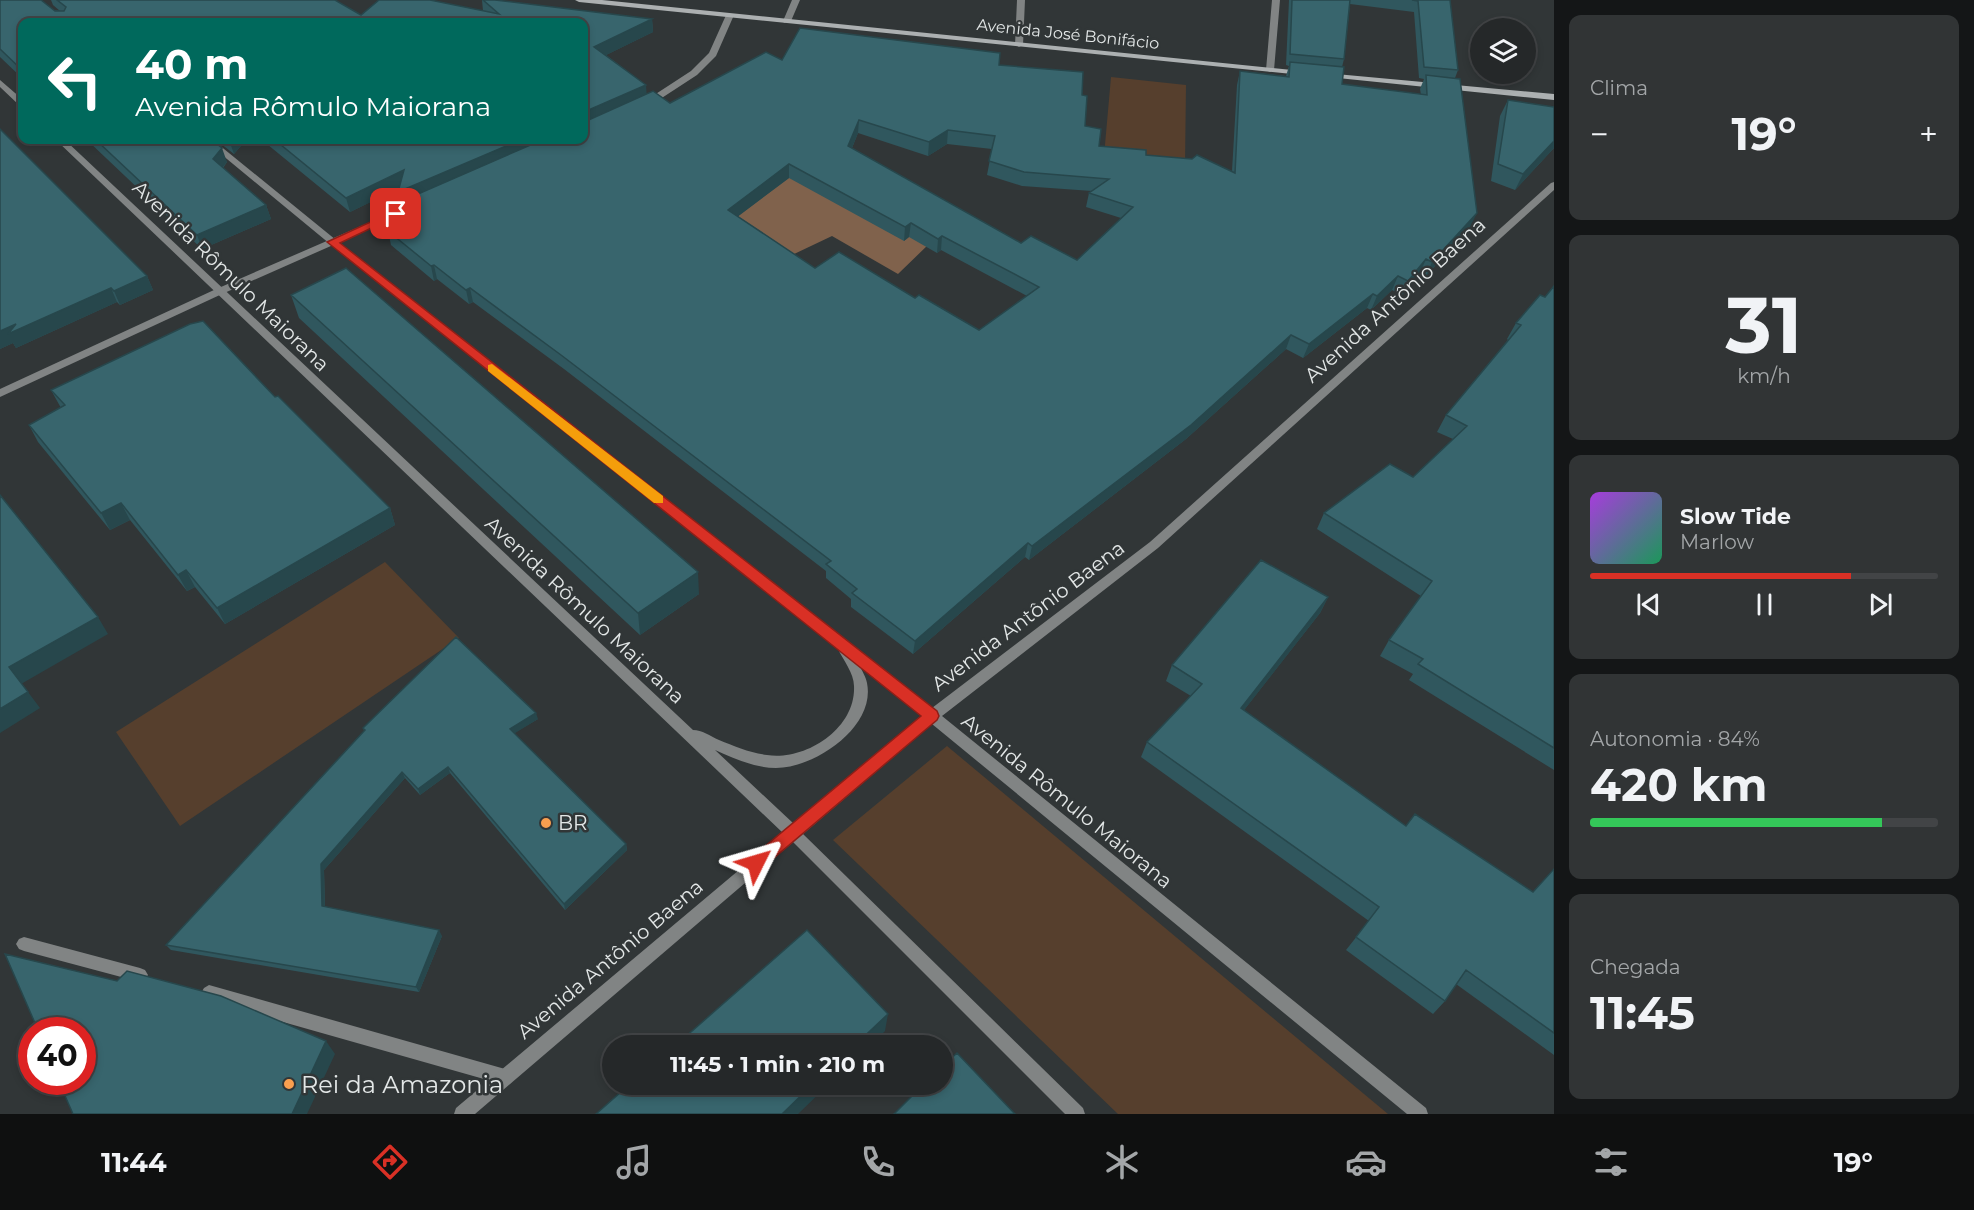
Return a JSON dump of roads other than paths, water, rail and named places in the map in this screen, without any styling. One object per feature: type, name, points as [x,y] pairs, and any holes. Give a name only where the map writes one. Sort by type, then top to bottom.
[{"type":"main road","name":"Avenida José Bonifácio","points":[[579,0],[1554,97]]},
{"type":"street","points":[[787,21],[796,0]]},
{"type":"street","points":[[1019,45],[1021,0]]},
{"type":"street","points":[[1270,70],[1276,0]]},
{"type":"street","points":[[641,106],[700,67],[713,54],[730,15]]},
{"type":"street","points":[[0,82],[18,99]]},
{"type":"street","name":"Avenida Rômulo Maiorana","points":[[64,144],[218,292],[792,832],[1077,1114]]},
{"type":"street","name":"Avenida Rômulo Maiorana","points":[[213,144],[333,242],[932,716],[1420,1114]]},
{"type":"street","name":"Avenida Antônio Baena","points":[[462,1114],[792,832],[932,716],[1154,545],[1554,185]]},
{"type":"street","points":[[0,393],[218,292],[417,205]]},
{"type":"street","points":[[683,729],[725,749],[778,762],[809,755],[843,730],[859,709],[861,684],[842,644]]},
{"type":"street","points":[[24,944],[161,981]]},
{"type":"street","points":[[195,990],[505,1077]]},
{"type":"place","name":"BR","points":[[546,823]]},
{"type":"place","name":"Rei da Amazonia","points":[[289,1084]]}]
